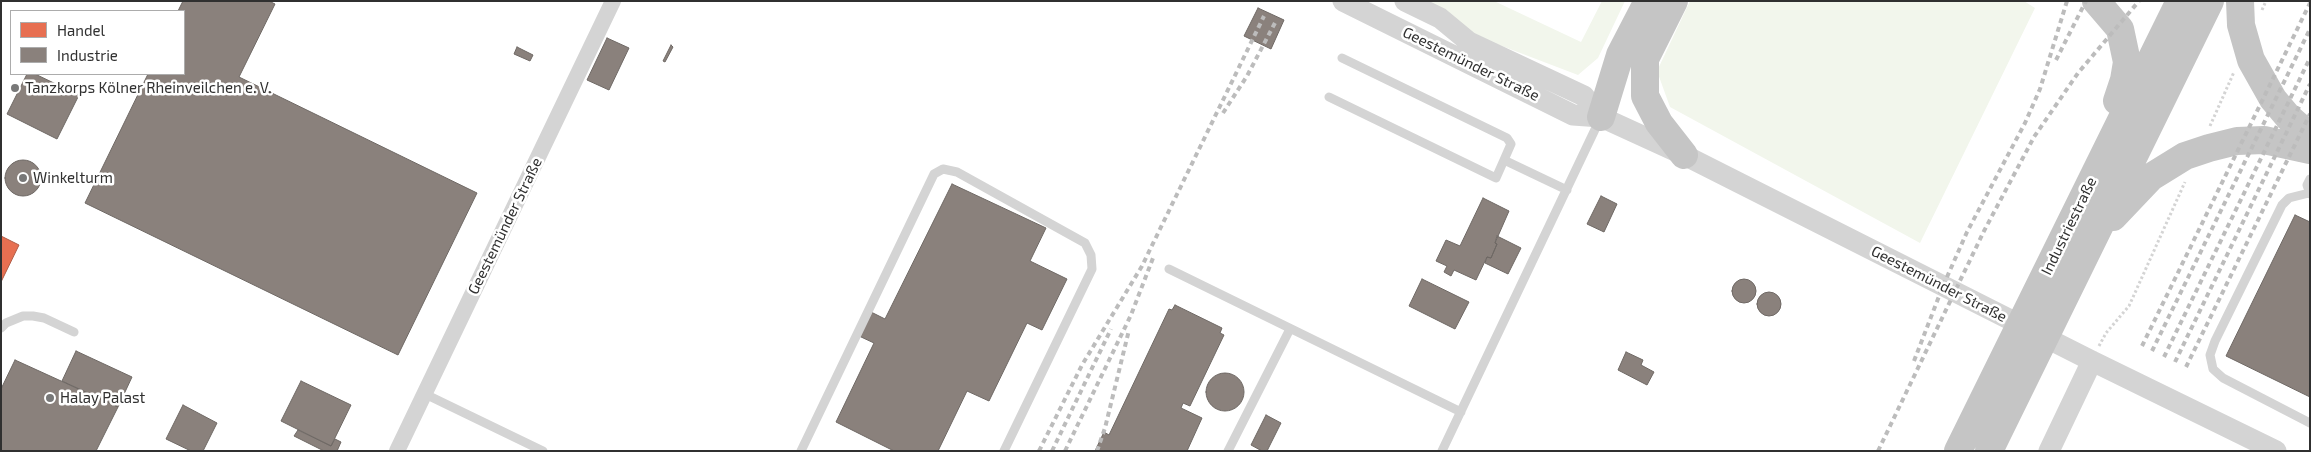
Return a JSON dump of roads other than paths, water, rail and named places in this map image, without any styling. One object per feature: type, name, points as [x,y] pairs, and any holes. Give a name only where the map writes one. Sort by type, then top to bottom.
[{"type":"highway","points":[[1601,117],[1620,55],[1648,1]]},
{"type":"highway","points":[[1601,117],[1645,59],[1674,1]]},
{"type":"highway","points":[[2073,217],[2124,80],[2127,62],[2120,29],[2096,1]]},
{"type":"highway","name":"Industriestraße","points":[[1958,451],[2022,353],[2045,306],[2073,217],[2180,1]]},
{"type":"highway","name":"Industriestraße","points":[[2045,306],[2091,243],[2210,1]]},
{"type":"highway","points":[[2240,1],[2242,24],[2251,60],[2273,99],[2289,118],[2310,136]]},
{"type":"highway","points":[[1645,59],[1645,96],[1659,123],[1684,155]]},
{"type":"highway","points":[[2091,243],[2139,188],[2151,177],[2177,173],[2185,156],[2237,142],[2264,140],[2310,150]]},
{"type":"highway","name":"Industriestraße","points":[[1989,451],[2022,353]]},
{"type":"street","name":"Geestemünder Straße","points":[[397,451],[613,1]]},
{"type":"street","name":"Geestemünder Straße","points":[[1343,1],[1573,115],[1601,117],[1684,155],[2092,361],[2276,451]]},
{"type":"street","name":"Geestemünder Straße","points":[[1405,1],[1440,18],[1469,42],[1584,96],[1601,117]]},
{"type":"street","points":[[2048,451],[2092,361]]},
{"type":"lane","points":[[1329,97],[1496,178],[1511,144],[1507,138],[1342,58]]},
{"type":"lane","points":[[1442,451],[1601,117]]},
{"type":"lane","points":[[1504,160],[1566,190]]},
{"type":"lane","points":[[800,451],[934,174],[944,169],[957,172],[1085,243],[1091,255],[1092,269],[1004,451]]},
{"type":"lane","points":[[2310,179],[2307,185],[2310,194],[2289,198],[2282,205],[2214,341],[2210,355],[2213,368],[2222,378],[2310,423]]},
{"type":"lane","points":[[1169,269],[1461,412]]},
{"type":"lane","points":[[1,328],[6,323],[23,316],[33,316],[44,318],[74,332]]},
{"type":"lane","points":[[1228,451],[1290,329]]},
{"type":"lane","points":[[425,394],[543,451]]},
{"type":"railway","points":[[1914,361],[1943,286],[1967,232],[2025,123],[2040,89],[2067,1]]},
{"type":"railway","points":[[2056,60],[2086,1]]},
{"type":"railway","points":[[1878,451],[1984,231],[2034,137],[2078,73],[2139,1]]},
{"type":"railway","points":[[2142,346],[2310,3]]},
{"type":"railway","points":[[1039,451],[1082,365],[1142,266],[1264,16]]},
{"type":"railway","points":[[1223,113],[1247,76],[1276,21]]},
{"type":"railway","points":[[2152,351],[2310,29]]},
{"type":"railway","points":[[2164,357],[2310,58]]},
{"type":"railway","points":[[2175,362],[2310,84]]},
{"type":"railway","points":[[2186,367],[2310,114]]},
{"type":"railway","points":[[1065,451],[1131,315],[1153,258]]},
{"type":"railway","points":[[1052,451],[1111,329]]},
{"type":"railway","points":[[1097,451],[1105,428],[1129,330]]},
{"type":"place","name":"Tanzkorps Kölner Rheinveilchen e. V.","points":[[15,88]]},
{"type":"place","name":"Winkelturm","points":[[23,178]]},
{"type":"place","name":"Halay Palast","points":[[50,398]]}]
